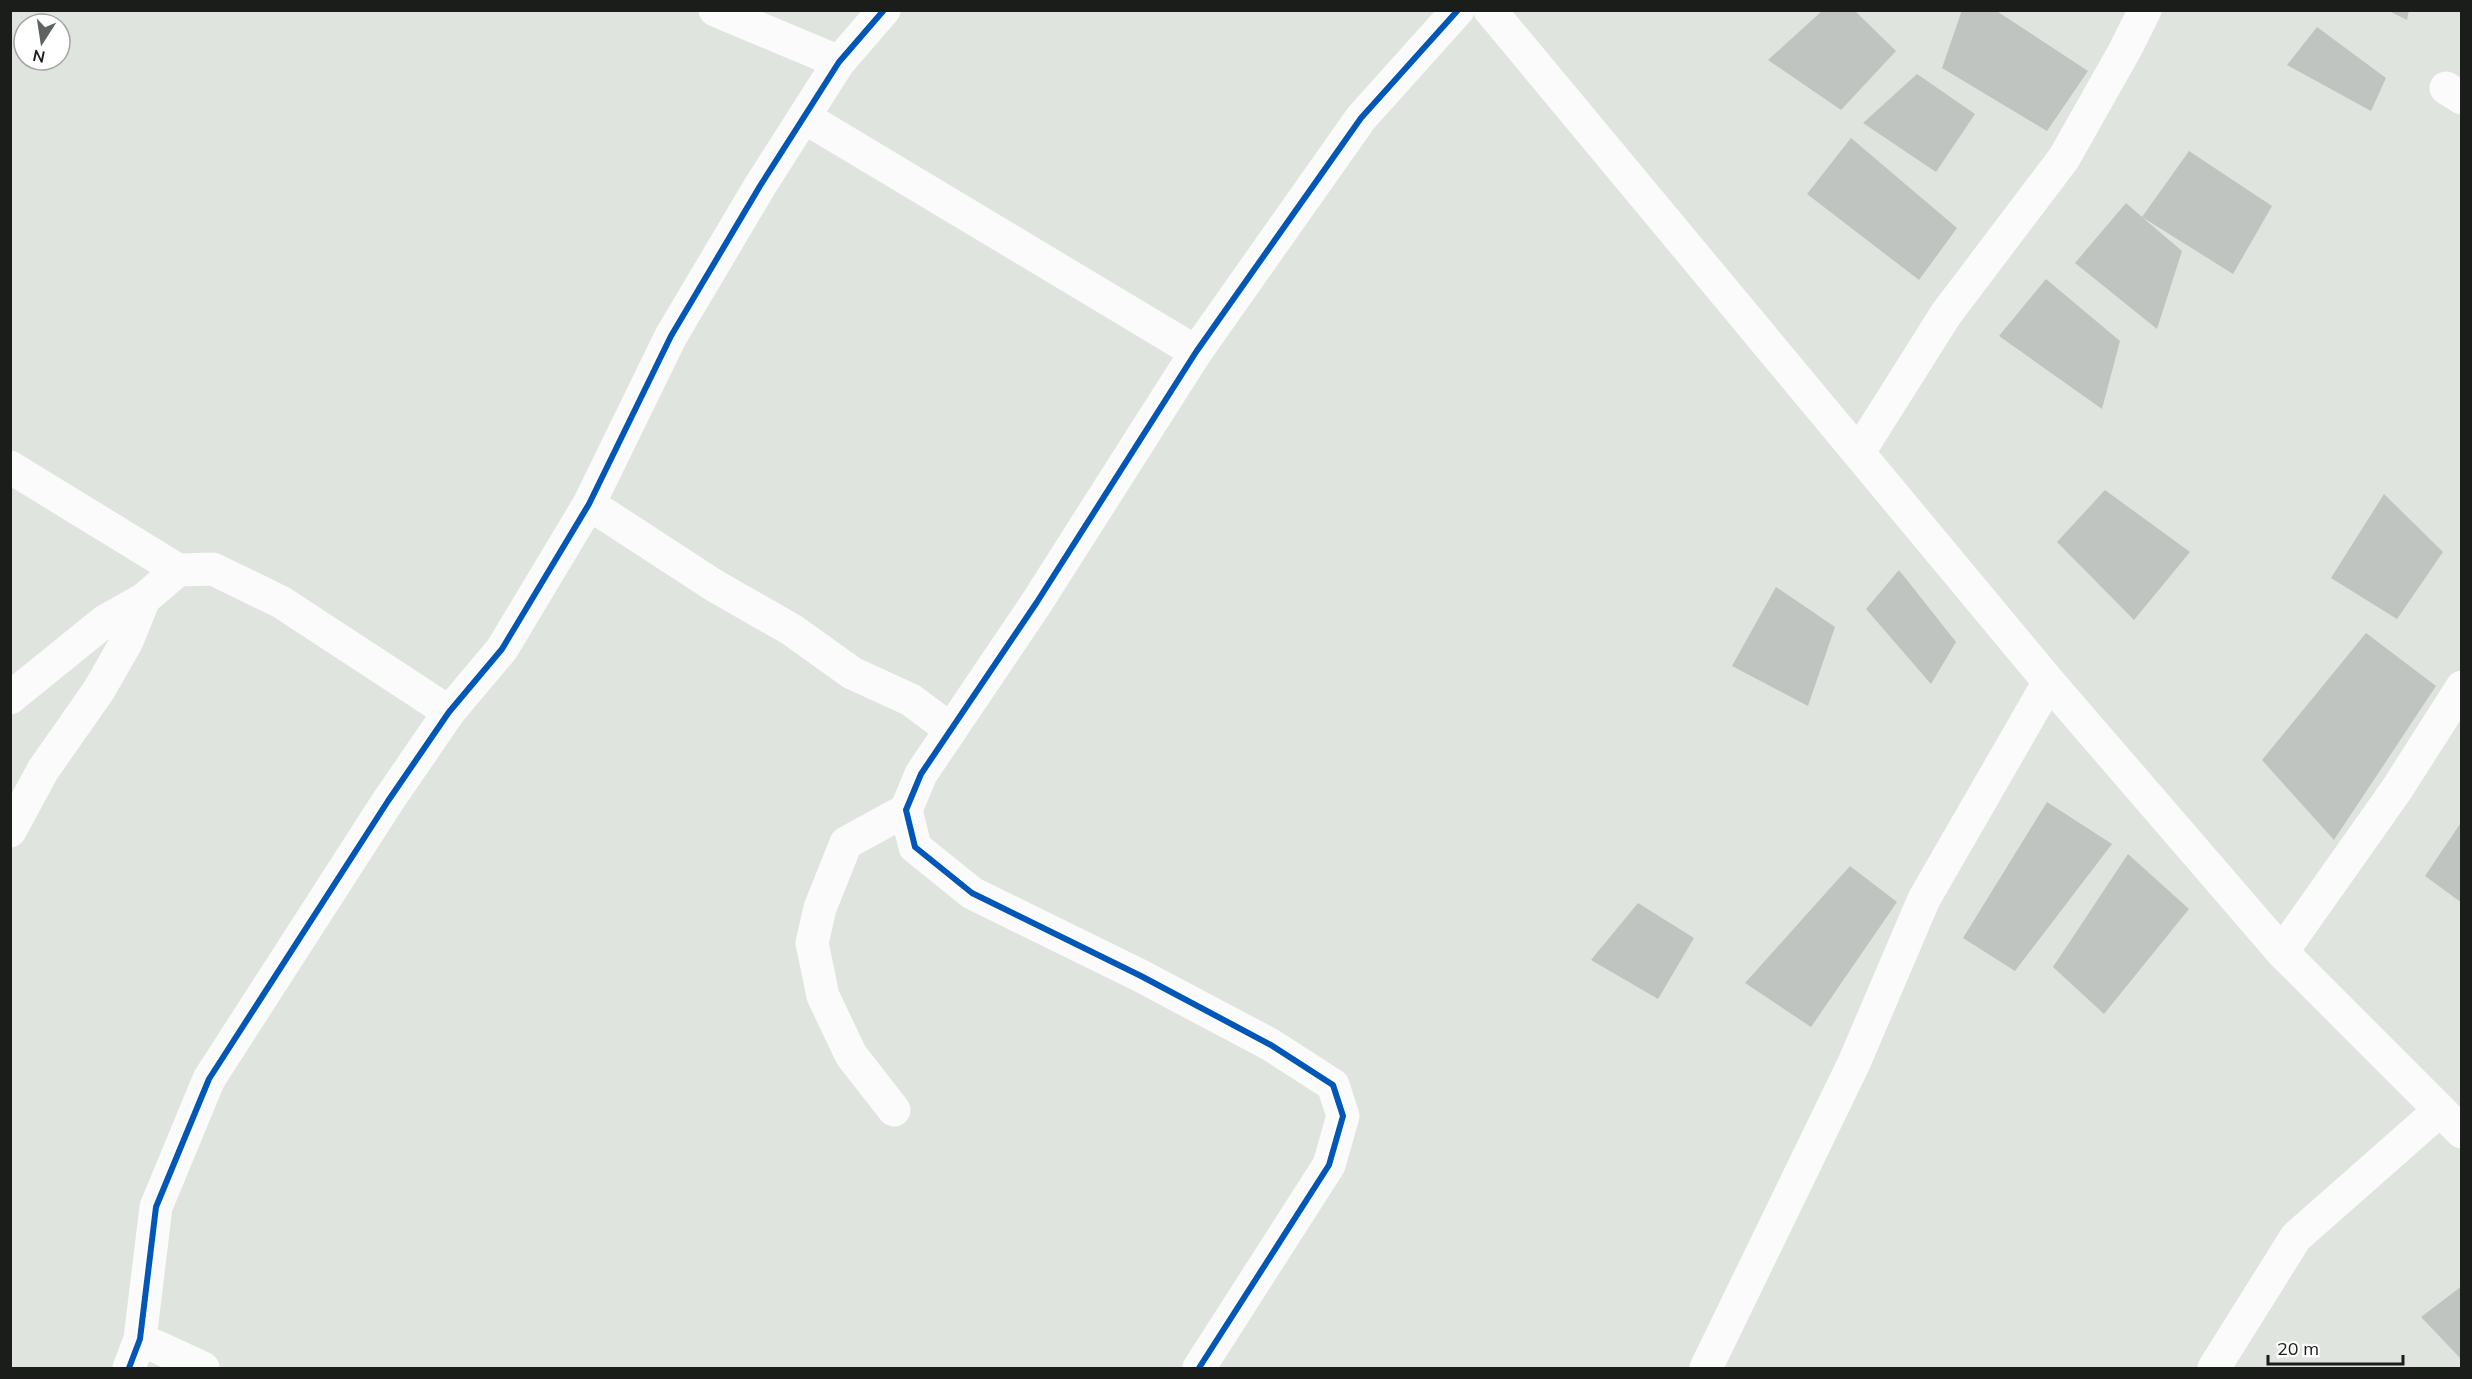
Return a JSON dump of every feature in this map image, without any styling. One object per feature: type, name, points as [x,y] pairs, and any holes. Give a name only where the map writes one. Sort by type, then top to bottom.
[{"type":"street","points":[[716,10],[839,62]]},
{"type":"street","points":[[203,1368],[135,1354],[156,1207],[209,1079],[388,801],[449,712],[502,649],[589,504],[671,336],[839,62],[884,10]]},
{"type":"street","points":[[1199,1368],[1329,1166],[1343,1116],[1333,1085],[1271,1045],[1151,981],[972,893],[915,847],[906,810],[921,774],[1037,602],[1196,352],[1361,118],[1458,10]]},
{"type":"street","points":[[1490,10],[2049,682],[2282,952],[2450,1121],[2296,1237],[2214,1368]]},
{"type":"street","points":[[1859,452],[1946,314],[2064,158],[2145,10]]},
{"type":"street","points":[[804,117],[1196,352]]},
{"type":"street","points":[[10,467],[178,570],[213,569],[281,602],[449,712]]},
{"type":"street","points":[[589,504],[716,586],[792,630],[852,673],[911,700],[951,730]]},
{"type":"street","points":[[10,698],[105,621],[144,599],[178,570]]},
{"type":"street","points":[[10,831],[43,770],[105,680],[127,640],[144,599]]},
{"type":"street","points":[[1706,1368],[1854,1063],[1924,899],[2049,682]]},
{"type":"street","points":[[2282,952],[2397,789],[2462,687]]},
{"type":"street","points":[[894,1110],[852,1055],[823,996],[812,943],[820,908],[846,843],[906,810]]},
{"type":"building","points":[[1823,10],[1854,10],[1896,51],[1841,110],[1768,60]]},
{"type":"building","points":[[1962,10],[1995,10],[2088,71],[2047,131],[1942,68]]},
{"type":"building","points":[[2387,10],[2409,10],[2407,20]]},
{"type":"building","points":[[2317,27],[2386,78],[2371,111],[2287,65]]},
{"type":"building","points":[[1917,74],[1975,114],[1936,172],[1863,123]]},
{"type":"building","points":[[1851,138],[1957,228],[1919,280],[1807,194]]},
{"type":"building","points":[[2189,151],[2272,206],[2233,274],[2142,217]]},
{"type":"building","points":[[2126,203],[2182,251],[2157,329],[2075,263]]},
{"type":"building","points":[[2046,279],[2120,341],[2102,409],[1999,336]]},
{"type":"building","points":[[2105,490],[2190,552],[2134,620],[2057,542]]},
{"type":"building","points":[[2384,494],[2443,552],[2397,619],[2331,578]]},
{"type":"building","points":[[1899,570],[1956,642],[1931,684],[1866,609]]},
{"type":"building","points":[[1776,587],[1835,627],[1808,706],[1732,666]]},
{"type":"building","points":[[2366,633],[2436,686],[2334,840],[2262,760]]},
{"type":"building","points":[[2047,802],[2112,844],[2015,971],[1963,938]]},
{"type":"building","points":[[2462,821],[2462,903],[2425,876]]},
{"type":"building","points":[[2128,854],[2189,909],[2104,1014],[2053,967]]},
{"type":"building","points":[[1850,866],[1897,902],[1811,1027],[1745,983]]},
{"type":"building","points":[[1638,903],[1694,938],[1658,999],[1591,960]]},
{"type":"building","points":[[2462,1286],[2462,1360],[2421,1317]]},
{"type":"cycle path","points":[[129,1368],[140,1339],[156,1207],[209,1079],[388,801],[449,712],[502,649],[589,504],[671,336],[760,186],[839,62],[884,10]]},
{"type":"cycle path","points":[[1199,1368],[1329,1165],[1343,1116],[1333,1085],[1271,1045],[1141,976],[972,893],[915,847],[906,810],[921,774],[1037,602],[1196,352],[1361,118],[1458,10]]}]
